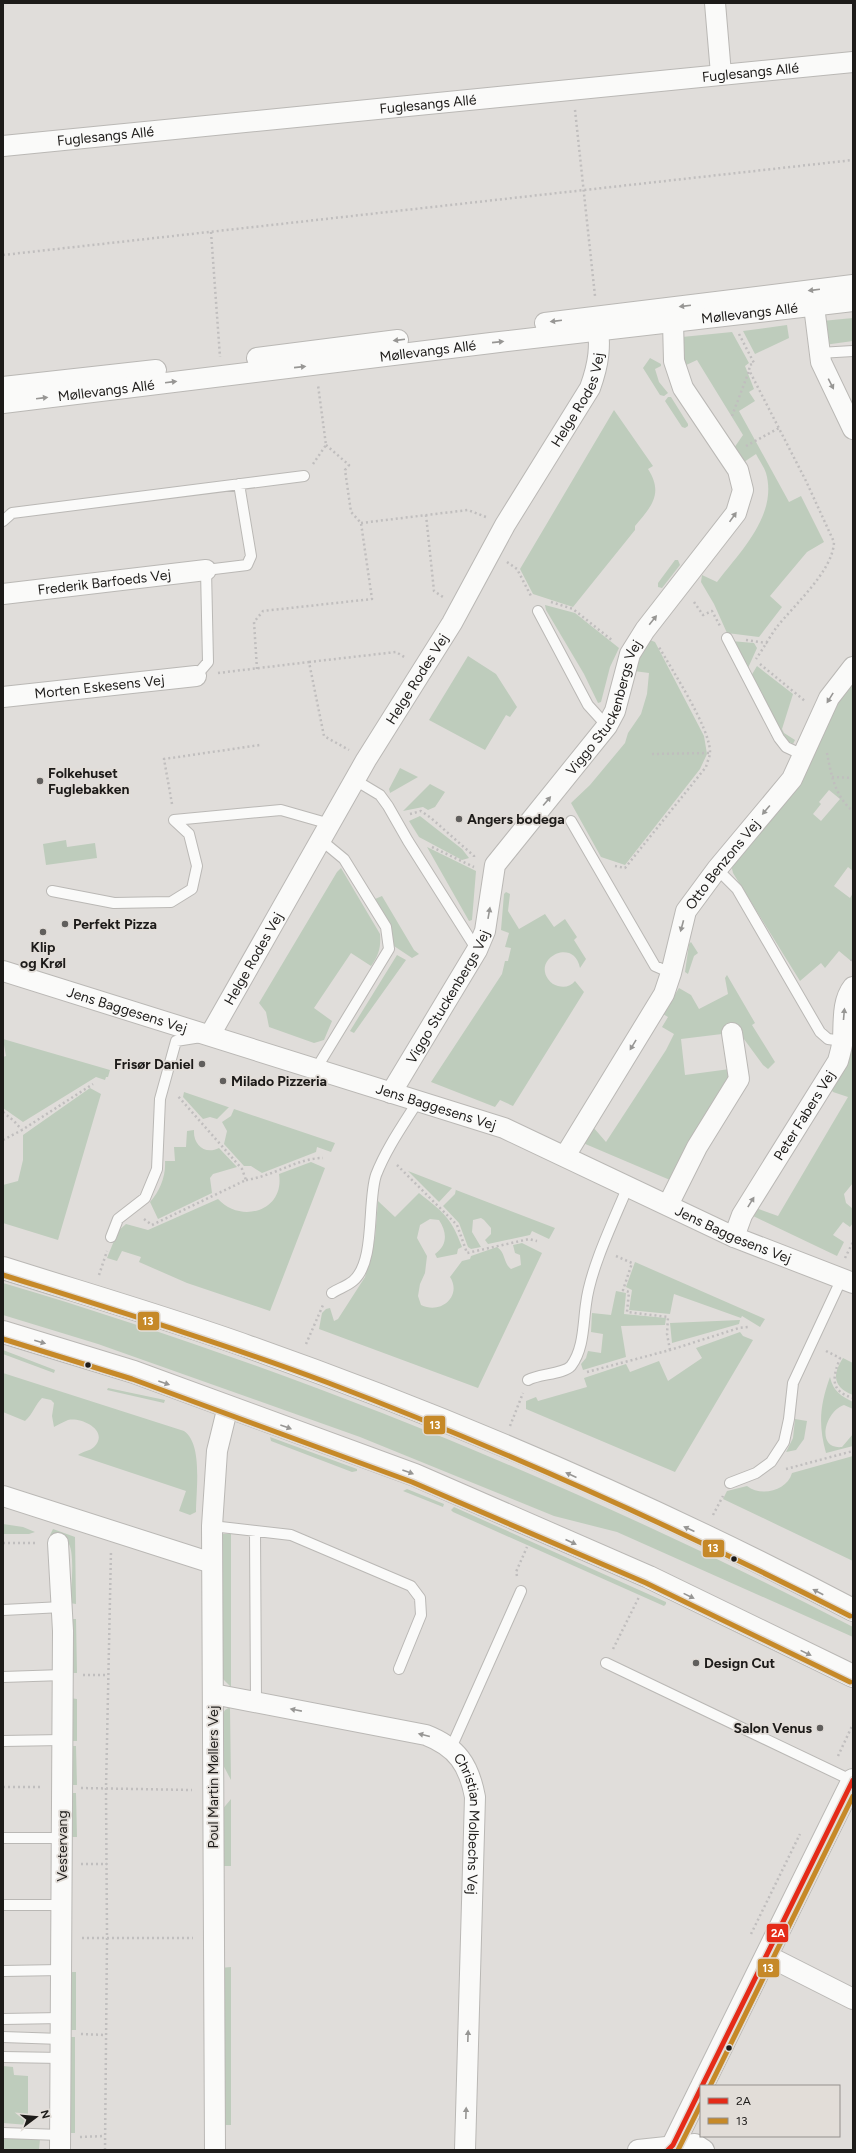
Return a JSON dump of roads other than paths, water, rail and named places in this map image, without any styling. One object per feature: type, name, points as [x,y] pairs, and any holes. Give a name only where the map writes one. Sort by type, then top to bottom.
[{"type":"main road","points":[[3,1268],[248,1346],[400,1403],[503,1445],[702,1534],[776,1569],[853,1610]]},
{"type":"main road","points":[[3,1332],[134,1372],[415,1475],[649,1577],[853,1676]]},
{"type":"main road","points":[[703,2085],[766,1955],[851,1789]]},
{"type":"main road","points":[[671,2148],[700,2091]]},
{"type":"street","points":[[715,3],[721,74]]},
{"type":"street","name":"Fuglesangs Allé","points":[[3,146],[574,88],[853,62]]},
{"type":"street","name":"Møllevangs Allé","points":[[3,403],[315,365],[853,285]]},
{"type":"street","name":"Møllevangs Allé","points":[[3,387],[220,362],[598,324],[673,322],[853,301]]},
{"type":"street","points":[[814,306],[819,353],[826,375],[853,429]]},
{"type":"street","name":"Viggo Stuckenbergs Vej","points":[[391,1093],[477,950],[485,931],[495,865],[607,726],[615,712],[630,654],[645,630],[682,585],[736,513],[743,490],[738,470],[683,388],[674,361],[673,322]]},
{"type":"street","name":"Helge Rodes Vej","points":[[210,1035],[366,760],[424,669],[460,609],[505,525],[590,388],[600,350],[598,324]]},
{"type":"street","name":"Frederik Barfoeds Vej","points":[[3,594],[206,570]]},
{"type":"street","name":"Otto Benzons Vej","points":[[565,1156],[664,994],[671,974],[686,911],[717,869],[792,779],[829,698],[853,667]]},
{"type":"street","name":"Morten Eskesens Vej","points":[[3,697],[196,676]]},
{"type":"street","name":"Jens Baggesens Vej","points":[[3,971],[504,1128],[734,1237],[847,1281]]},
{"type":"street","name":"Peter Fabers Vej","points":[[734,1237],[742,1215],[838,1061],[843,1041],[844,1007],[848,993],[853,987]]},
{"type":"street","points":[[668,1205],[697,1147],[739,1079],[732,1033]]},
{"type":"street","name":"Poul Martin Møllers Vej","points":[[215,2150],[212,1526],[216,1451],[228,1406]]},
{"type":"street","points":[[3,1496],[212,1563]]},
{"type":"street","name":"Vestervang","points":[[58,1543],[62,1607],[63,1676],[60,2142]]},
{"type":"street","name":"Christian Molbechs Vej","points":[[213,1694],[426,1735],[439,1740],[450,1748],[466,1767],[472,1779],[475,1797],[465,2150]]},
{"type":"street","points":[[766,1955],[853,1999]]},
{"type":"street","points":[[638,2150],[671,2148],[695,2144],[704,2150]]},
{"type":"lane","points":[[819,353],[853,352]]},
{"type":"lane","points":[[3,520],[12,513],[304,476]]},
{"type":"lane","points":[[196,676],[208,662],[206,570],[248,565],[250,556],[239,484]]},
{"type":"lane","points":[[538,611],[588,705],[607,726]]},
{"type":"lane","points":[[727,638],[779,738],[786,747],[803,755]]},
{"type":"lane","points":[[355,780],[380,795],[477,950]]},
{"type":"lane","points":[[52,891],[114,903],[171,902],[192,889],[197,866],[189,834],[174,820],[281,810],[325,832],[344,859],[386,927],[389,949],[316,1069]]},
{"type":"lane","points":[[571,820],[593,861],[655,966],[671,974]]},
{"type":"lane","points":[[717,869],[737,888],[820,1032],[828,1039],[843,1041]]},
{"type":"lane","points":[[111,1237],[118,1219],[145,1198],[157,1169],[160,1099],[176,1041],[210,1035]]},
{"type":"lane","points":[[332,1293],[354,1280],[362,1268],[369,1238],[376,1176],[394,1137],[418,1101]]},
{"type":"lane","points":[[528,1380],[535,1376],[564,1370],[570,1366],[580,1347],[588,1290],[602,1250],[628,1186]]},
{"type":"lane","points":[[730,1483],[756,1473],[771,1462],[784,1442],[789,1419],[793,1383],[811,1343],[847,1281]]},
{"type":"lane","points":[[212,1526],[291,1534],[411,1586],[420,1598],[421,1615],[400,1669]]},
{"type":"lane","points":[[255,1531],[256,1703]]},
{"type":"lane","points":[[450,1748],[521,1591]]},
{"type":"lane","points":[[3,1610],[62,1607]]},
{"type":"lane","points":[[606,1663],[851,1789]]},
{"type":"lane","points":[[3,1677],[63,1676]]},
{"type":"lane","points":[[3,1741],[62,1740]]},
{"type":"lane","points":[[3,1838],[62,1838]]},
{"type":"lane","points":[[3,1905],[62,1906]]},
{"type":"lane","points":[[3,1972],[61,1970]]},
{"type":"lane","points":[[3,2019],[61,2037]]},
{"type":"lane","points":[[3,2036],[61,2037]]},
{"type":"lane","points":[[3,2057],[61,2037]]},
{"type":"lane","points":[[3,2133],[60,2142]]},
{"type":"place","name":"Folkehuset Fuglebakken","points":[[40,781]]},
{"type":"place","name":"Angers bodega","points":[[459,819]]},
{"type":"place","name":"Perfekt Pizza","points":[[65,924]]},
{"type":"place","name":"Klip og Krøl","points":[[43,932]]},
{"type":"place","name":"Frisør Daniel","points":[[202,1064]]},
{"type":"place","name":"Milado Pizzeria","points":[[223,1081]]},
{"type":"place","name":"Design Cut","points":[[696,1663]]},
{"type":"place","name":"Salon Venus","points":[[820,1728]]}]
